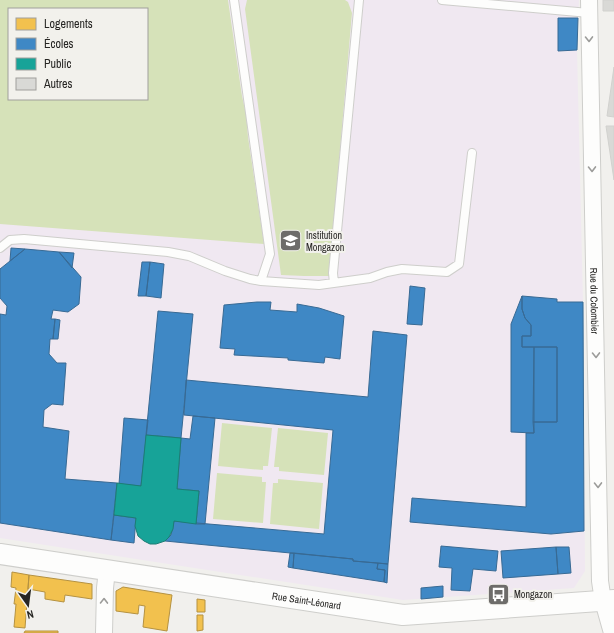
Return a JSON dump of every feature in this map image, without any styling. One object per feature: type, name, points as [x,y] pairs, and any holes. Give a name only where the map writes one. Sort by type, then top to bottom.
[{"type":"street","name":"Rue du Colombier","points":[[589,7],[600,573],[609,600],[612,633]]},
{"type":"street","name":"Rue Saint-Léonard","points":[[0,554],[403,615],[609,600]]},
{"type":"street","points":[[104,633],[107,570]]},
{"type":"lane","points":[[234,0],[248,114],[270,254],[261,281]]},
{"type":"lane","points":[[334,283],[333,273],[359,0]]},
{"type":"lane","points":[[442,0],[589,7]]},
{"type":"lane","points":[[0,248],[10,240],[24,239],[168,252],[189,256],[225,271],[250,279],[319,285],[370,278],[402,269],[447,272],[459,264],[472,153]]},
{"type":"shaded area","name":"Institution Mongazon","points":[[0,0],[579,0],[577,50],[583,302],[585,571],[574,588],[403,600],[0,538]]},
{"type":"green space","points":[[0,0],[228,0],[264,244],[0,224]]},
{"type":"green space","points":[[247,0],[345,0],[348,2],[352,13],[329,276],[281,275],[245,9]]},
{"type":"green space","points":[[222,423],[272,428],[268,466],[263,466],[263,470],[218,466]]},
{"type":"green space","points":[[278,428],[328,433],[324,475],[279,471],[279,467],[274,467]]},
{"type":"green space","points":[[217,473],[262,477],[262,482],[266,482],[263,523],[213,519]]},
{"type":"green space","points":[[278,479],[323,483],[319,529],[270,524],[273,483],[278,483]]},
{"type":"building: Logements","points":[[12,572],[29,575],[25,628],[14,627],[16,588],[11,587]]},
{"type":"building: Logements","points":[[29,575],[92,584],[92,599],[65,595],[64,602],[45,599],[45,592],[28,589]]},
{"type":"building: Logements","points":[[123,587],[172,595],[167,631],[143,627],[145,606],[139,605],[138,614],[116,611],[116,591]]},
{"type":"building: Logements","points":[[197,599],[205,600],[205,612],[197,612]]},
{"type":"building: Logements","points":[[197,615],[203,615],[203,630],[197,631]]},
{"type":"building: Logements","points":[[25,631],[58,631],[58,633],[24,633]]},
{"type":"building: Écoles","points":[[558,18],[578,18],[577,50],[558,51]]},
{"type":"building: Écoles","points":[[11,248],[25,249],[10,261]]},
{"type":"building: Écoles","points":[[25,249],[59,252],[81,277],[79,304],[68,312],[53,310],[51,319],[55,319],[53,339],[50,339],[49,354],[57,363],[66,363],[63,405],[52,404],[44,410],[43,427],[69,431],[65,479],[117,483],[111,540],[0,523],[0,314],[6,315],[7,306],[0,298],[0,269]]},
{"type":"building: Écoles","points":[[59,252],[74,253],[72,268]]},
{"type":"building: Écoles","points":[[142,262],[150,262],[146,296],[138,296]]},
{"type":"building: Écoles","points":[[150,262],[164,264],[161,298],[146,296]]},
{"type":"building: Écoles","points":[[410,286],[425,288],[422,325],[407,324]]},
{"type":"building: Écoles","points":[[522,296],[522,309],[525,318],[531,325],[531,336],[522,336],[522,347],[534,347],[534,433],[511,432],[511,324]]},
{"type":"building: Écoles","points":[[522,296],[557,299],[557,302],[583,302],[584,531],[551,534],[410,522],[412,498],[526,507],[526,433],[534,433],[533,422],[557,422],[557,347],[522,347],[522,336],[531,336],[531,325],[525,318],[522,309]]},
{"type":"building: Écoles","points":[[271,302],[270,310],[297,312],[297,304],[319,308],[344,316],[340,359],[325,357],[324,363],[288,360],[288,358],[234,355],[235,349],[220,348],[224,305]]},
{"type":"building: Écoles","points":[[158,311],[193,314],[181,438],[146,435]]},
{"type":"building: Écoles","points":[[55,319],[60,320],[58,339],[53,339]]},
{"type":"building: Écoles","points":[[373,331],[407,335],[388,564],[353,561],[353,559],[165,541],[171,535],[174,521],[324,534],[333,430],[184,415],[186,380],[368,397]]},
{"type":"building: Écoles","points":[[534,347],[557,347],[557,422],[533,422]]},
{"type":"building: Écoles","points":[[193,416],[215,418],[205,524],[196,524],[199,491],[177,489],[181,438],[190,439]]},
{"type":"building: Écoles","points":[[124,418],[148,420],[141,486],[119,484]]},
{"type":"building: Écoles","points":[[114,515],[136,518],[134,543],[111,540]]},
{"type":"building: Écoles","points":[[441,546],[498,551],[496,571],[473,569],[470,591],[451,590],[452,568],[439,567]]},
{"type":"building: Écoles","points":[[556,547],[558,574],[503,578],[501,551]]},
{"type":"building: Écoles","points":[[556,547],[569,547],[571,573],[558,574]]},
{"type":"building: Écoles","points":[[290,553],[294,553],[293,568],[288,567]]},
{"type":"building: Écoles","points":[[294,553],[378,563],[377,569],[385,570],[384,582],[293,568]]},
{"type":"building: Écoles","points":[[378,563],[388,564],[387,583],[384,582],[385,570],[377,569]]},
{"type":"building: Écoles","points":[[443,586],[443,597],[421,599],[421,588]]},
{"type":"building: Public","points":[[146,435],[181,438],[177,489],[199,491],[196,524],[174,521],[173,529],[169,537],[165,541],[156,544],[150,544],[138,536],[135,526],[136,518],[114,515],[117,483],[141,486]]},
{"type":"building: Autres","points":[[603,0],[614,0],[614,11],[603,11]]},
{"type":"building: Autres","points":[[614,67],[614,117],[607,116]]},
{"type":"building: Autres","points":[[606,126],[614,126],[614,180]]},
{"type":"place","name":"Institution Mongazon","points":[[291,241]]},
{"type":"place","name":"Mongazon","points":[[498,594]]}]
